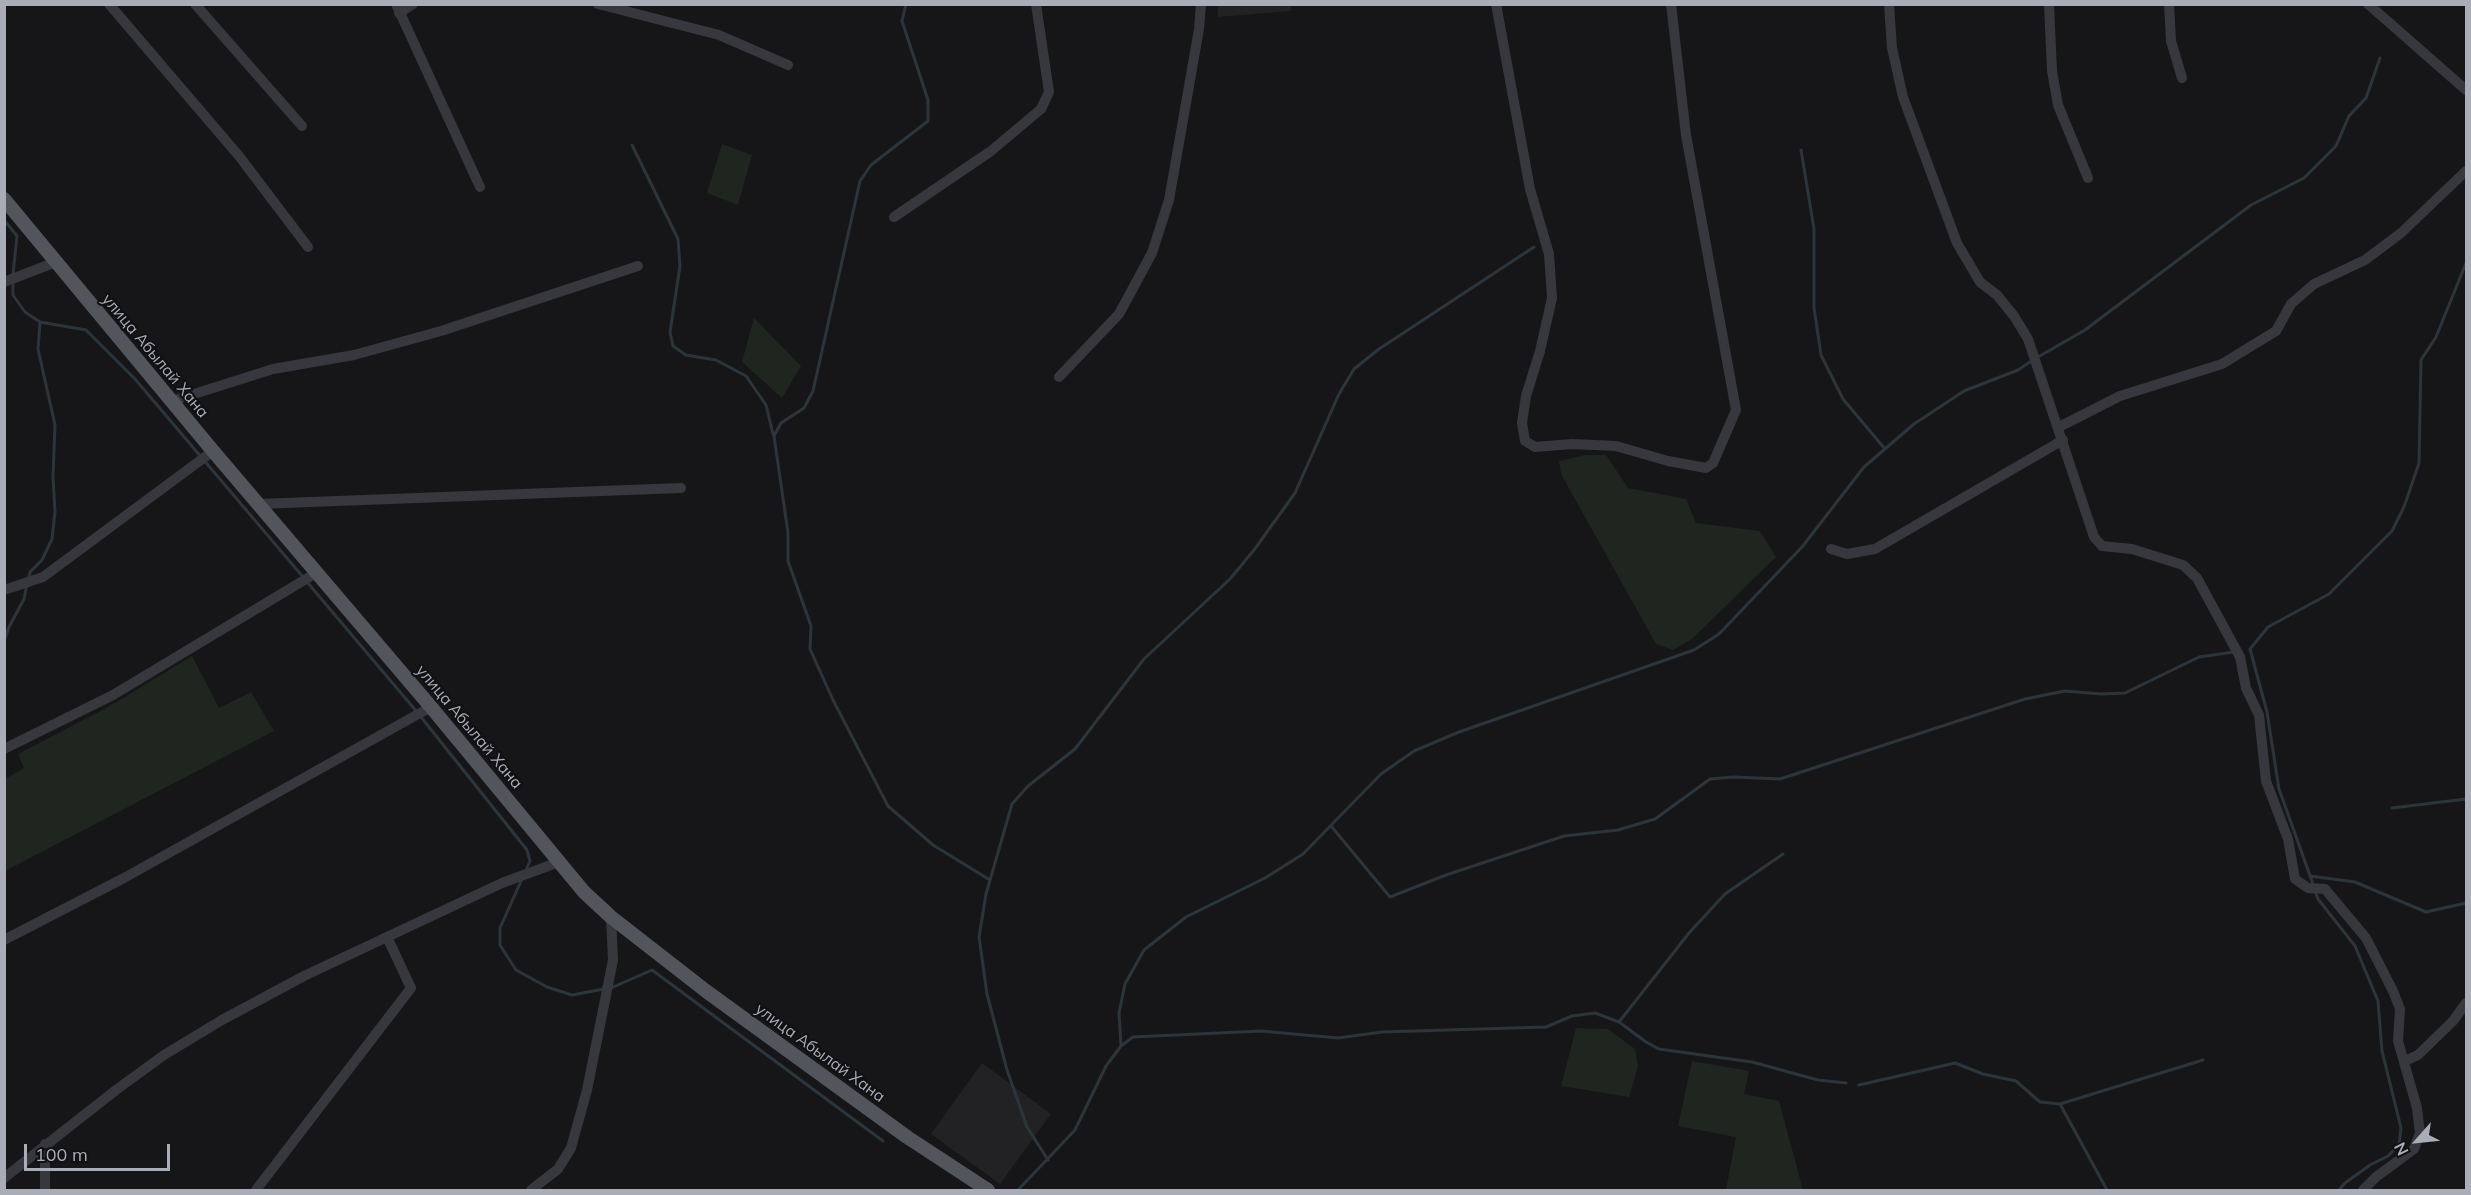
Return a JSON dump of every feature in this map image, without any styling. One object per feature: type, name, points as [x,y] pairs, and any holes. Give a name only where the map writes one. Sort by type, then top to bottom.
[{"type":"main road","name":"улица Абылай Хана","points":[[4,199],[584,892],[611,917],[706,991],[897,1130],[987,1190]]},
{"type":"street","points":[[110,4],[238,156],[308,247]]},
{"type":"street","points":[[195,4],[302,126]]},
{"type":"street","points":[[413,4],[398,8],[480,188]]},
{"type":"street","points":[[598,4],[719,35],[788,65]]},
{"type":"street","points":[[894,217],[992,151],[1041,109],[1049,92],[1036,4]]},
{"type":"street","points":[[1059,377],[1119,314],[1152,253],[1169,200],[1199,29],[1201,4]]},
{"type":"street","points":[[1496,4],[1530,189],[1549,254],[1552,298],[1540,351],[1526,396],[1522,423],[1525,441],[1535,447],[1572,444],[1616,446],[1668,461],[1706,468],[1713,463],[1736,410],[1686,135],[1671,4]]},
{"type":"street","points":[[1889,4],[1892,48],[1903,96],[1958,243],[1980,282],[1997,295],[2014,316],[2028,339],[2059,426],[2094,537],[2102,546],[2132,549],[2183,565],[2197,578],[2240,657],[2246,688],[2259,715],[2266,781],[2288,839],[2295,879],[2308,888],[2325,889],[2366,938],[2400,1009],[2398,1041],[2417,1108],[2420,1133],[2414,1149],[2376,1177],[2363,1191]]},
{"type":"street","points":[[2049,4],[2052,71],[2058,105],[2088,178]]},
{"type":"street","points":[[2169,4],[2171,41],[2182,78]]},
{"type":"street","points":[[2368,4],[2466,90]]},
{"type":"street","points":[[2059,426],[2120,396],[2222,364],[2276,331],[2291,304],[2314,284],[2365,260],[2401,233],[2466,171]]},
{"type":"street","points":[[4,282],[56,262]]},
{"type":"street","points":[[172,401],[273,369],[354,355],[441,331],[638,266]]},
{"type":"street","points":[[1831,549],[1847,554],[1875,549],[2063,440]]},
{"type":"street","points":[[4,590],[44,577],[213,451]]},
{"type":"street","points":[[258,504],[681,488]]},
{"type":"street","points":[[4,749],[112,695],[316,573]]},
{"type":"street","points":[[4,940],[124,878],[431,707]]},
{"type":"street","points":[[4,1178],[45,1144],[164,1055],[222,1020],[304,976],[502,883],[559,862]]},
{"type":"street","points":[[531,1191],[558,1168],[571,1148],[587,1090],[613,960],[611,917]]},
{"type":"street","points":[[256,1191],[411,988],[387,937]]},
{"type":"street","points":[[2405,1061],[2418,1055],[2453,1021],[2466,1004]]},
{"type":"street","points":[[45,1144],[45,1191]]},
{"type":"shaded area","points":[[1218,5],[1291,5],[1291,11],[1218,17]]},
{"type":"shaded area","points":[[722,144],[752,155],[738,205],[707,193]]},
{"type":"shaded area","points":[[754,318],[801,366],[782,398],[742,362]]},
{"type":"shaded area","points":[[1585,455],[1606,455],[1628,488],[1686,499],[1696,523],[1760,531],[1776,557],[1692,639],[1673,650],[1656,644],[1561,474],[1559,461]]},
{"type":"shaded area","points":[[192,656],[219,708],[251,692],[274,731],[5,871],[5,779],[24,768],[18,754],[110,706]]},
{"type":"shaded area","points":[[1576,1028],[1608,1029],[1635,1049],[1638,1066],[1629,1097],[1561,1086]]},
{"type":"shaded area","points":[[1692,1061],[1749,1071],[1744,1094],[1779,1101],[1803,1190],[1726,1190],[1736,1137],[1678,1126]]},
{"type":"shaded area","points":[[982,1063],[1051,1114],[1000,1184],[931,1134]]},
{"type":"waterway","points":[[906,4],[902,21],[928,100],[928,121],[871,165],[860,181],[813,391],[804,408],[781,423],[774,436],[788,533],[788,561],[811,626],[810,649],[833,700],[888,806],[933,845],[990,880]]},
{"type":"waterway","points":[[2038,357],[2085,330],[2251,205],[2304,178],[2336,146],[2349,116],[2366,98],[2380,58]]},
{"type":"waterway","points":[[632,145],[678,239],[680,266],[670,332],[673,346],[686,355],[716,360],[746,376],[766,405],[773,434]]},
{"type":"waterway","points":[[1801,150],[1814,229],[1814,308],[1821,355],[1843,399],[1885,449]]},
{"type":"waterway","points":[[4,220],[17,236],[13,274]]},
{"type":"waterway","points":[[1048,1160],[1027,1127],[1007,1070],[987,994],[979,937],[986,894],[1012,804],[1028,786],[1075,749],[1144,659],[1230,579],[1254,550],[1295,493],[1339,394],[1354,369],[1379,349],[1534,247]]},
{"type":"waterway","points":[[2313,884],[2279,789],[2267,712],[2250,649],[2268,627],[2329,594],[2392,531],[2404,507],[2419,463],[2421,360],[2436,337],[2466,263]]},
{"type":"waterway","points":[[13,281],[13,295],[25,312],[40,322],[86,330],[135,379],[303,577]]},
{"type":"waterway","points":[[29,578],[30,572],[42,560],[52,539],[55,512],[53,477],[55,425],[38,349],[40,322]]},
{"type":"waterway","points":[[1121,1046],[1119,1013],[1125,984],[1144,950],[1186,917],[1265,878],[1303,854],[1381,774],[1414,751],[1459,732],[1694,650],[1719,634],[1802,547],[1864,467],[1914,424],[1964,391],[2018,370],[2033,360]]},
{"type":"waterway","points":[[307,582],[417,712]]},
{"type":"waterway","points":[[4,641],[24,599],[27,584]]},
{"type":"waterway","points":[[1331,826],[1390,897],[1446,875],[1564,836],[1618,830],[1655,819],[1710,779],[1733,777],[1780,779],[2025,699],[2065,691],[2125,693],[2199,657],[2234,652]]},
{"type":"waterway","points":[[421,717],[527,850],[530,861],[526,870]]},
{"type":"waterway","points":[[2392,808],[2466,799]]},
{"type":"waterway","points":[[1619,1022],[1689,933],[1725,894],[1783,854]]},
{"type":"waterway","points":[[2310,876],[2355,882],[2426,912],[2466,903]]},
{"type":"waterway","points":[[522,879],[500,928],[500,945],[516,970],[547,987],[572,995],[604,989]]},
{"type":"waterway","points":[[2315,891],[2318,899],[2355,946],[2378,1001],[2382,1051],[2401,1128],[2399,1145],[2388,1156],[2370,1165],[2339,1190]]},
{"type":"waterway","points":[[611,988],[652,970],[883,1141]]},
{"type":"waterway","points":[[1018,1190],[1075,1130],[1106,1066],[1121,1046],[1133,1037],[1261,1031],[1338,1038],[1382,1032],[1546,1027],[1572,1016],[1595,1013],[1619,1022],[1659,1049],[1752,1062],[1818,1080],[1846,1083]]},
{"type":"waterway","points":[[1859,1085],[1955,1063],[1983,1074],[2016,1081],[2040,1102],[2060,1104],[2203,1060]]},
{"type":"waterway","points":[[2060,1104],[2107,1190]]}]
